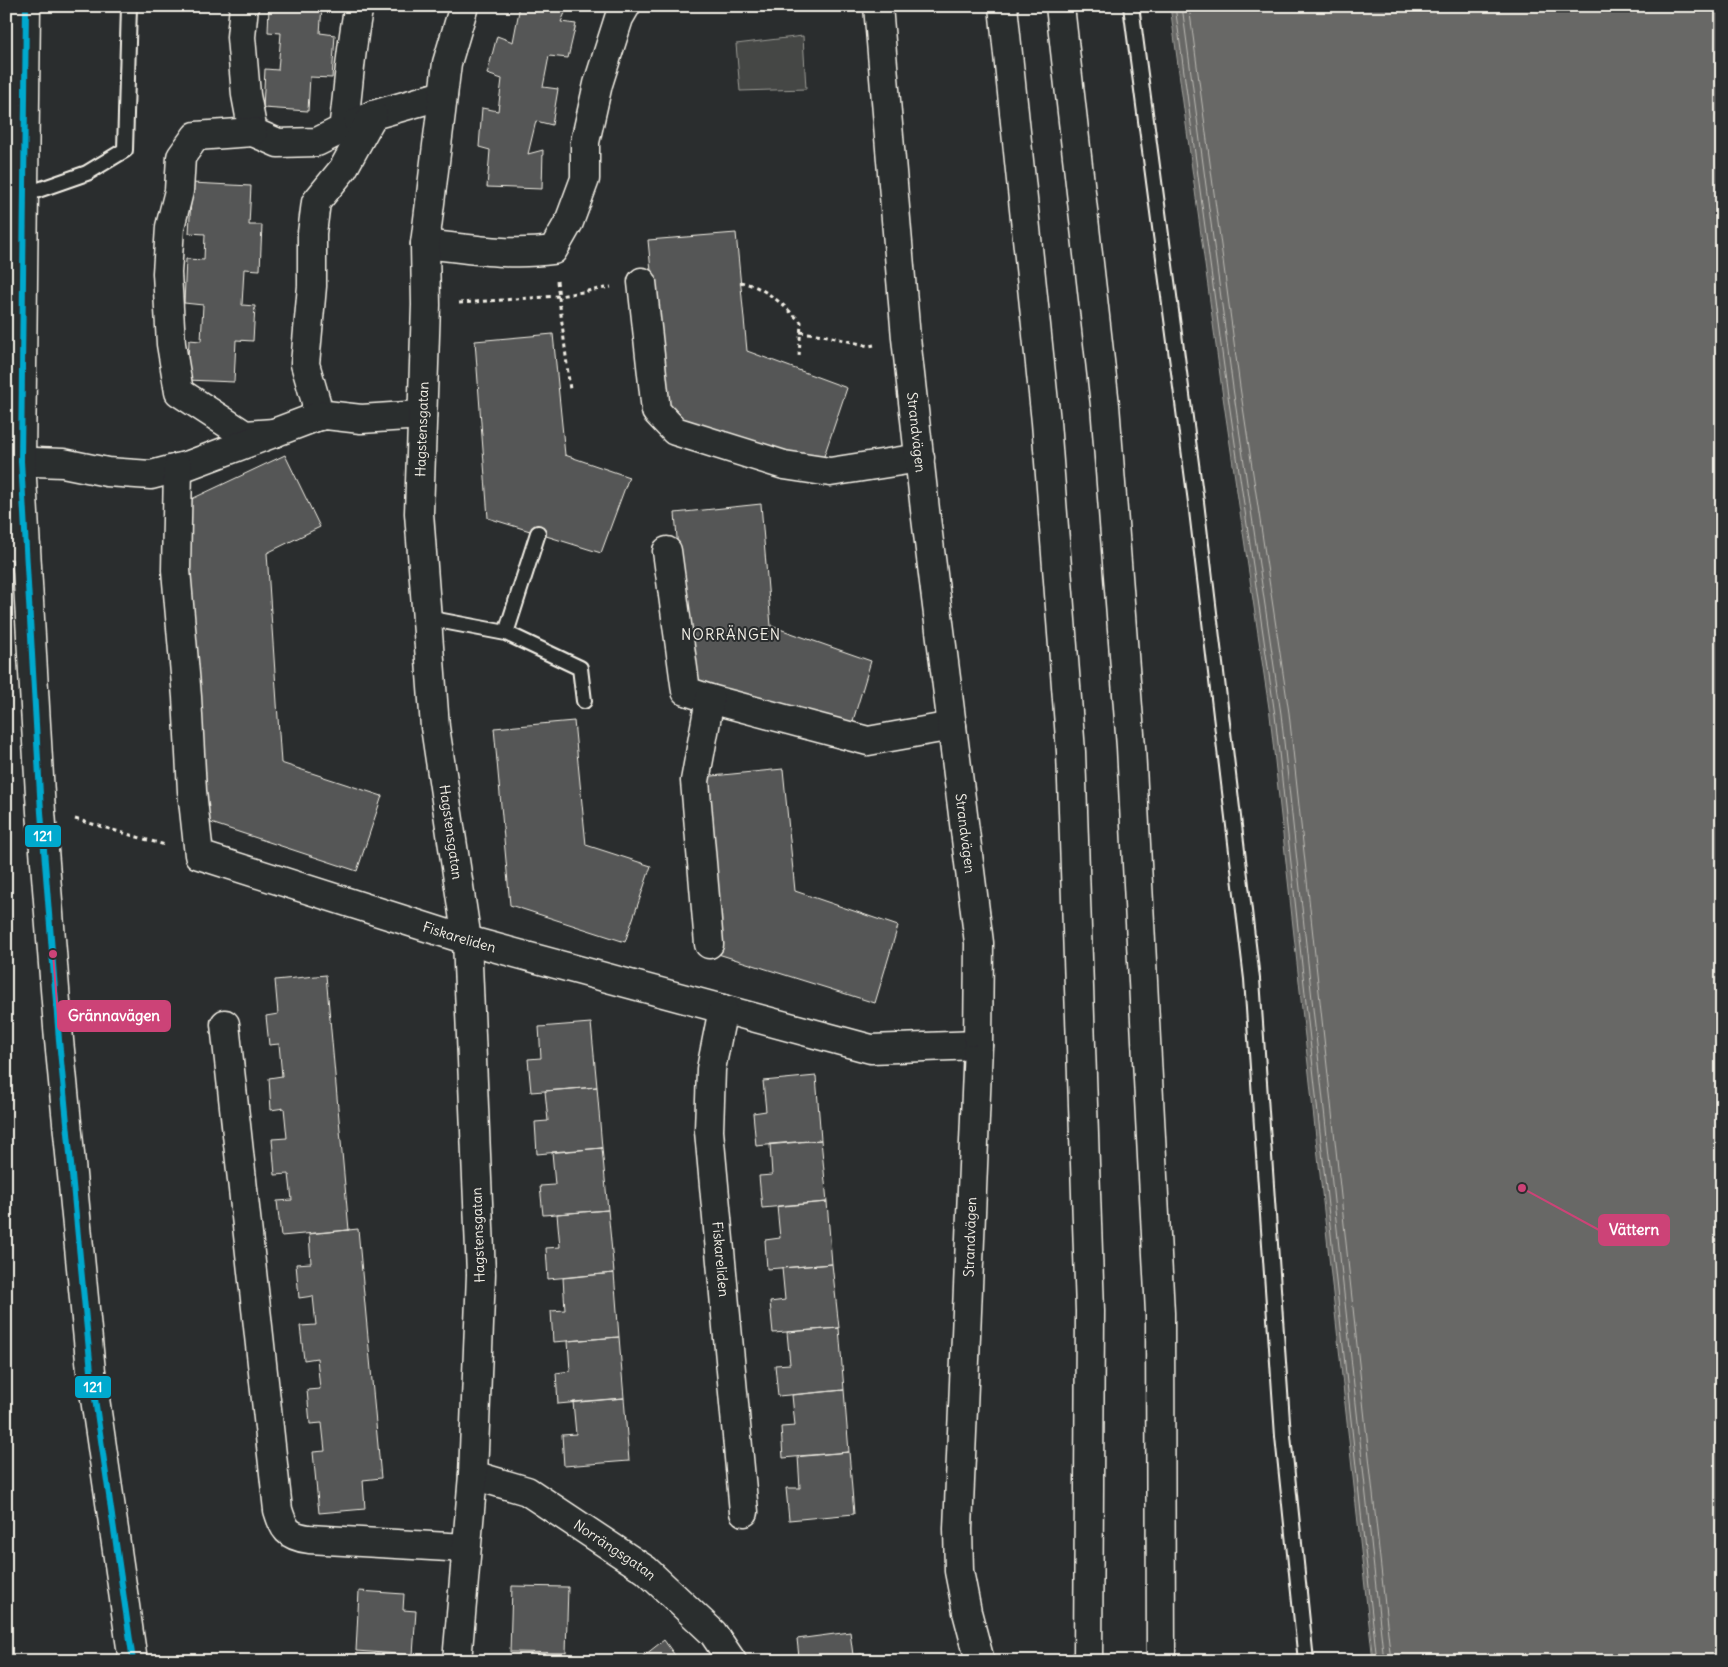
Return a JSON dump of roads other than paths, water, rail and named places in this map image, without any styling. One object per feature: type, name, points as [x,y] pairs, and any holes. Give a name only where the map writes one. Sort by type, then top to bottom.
[{"type":"main road","points":[[26,6],[24,195],[14,461],[16,545],[41,812],[59,1040],[91,1371],[133,1661]]},
{"type":"main road","points":[[244,6],[241,37],[246,95],[253,132]]},
{"type":"main road","points":[[343,129],[349,89],[353,31],[359,6]]},
{"type":"main road","name":"Hagstensgatan","points":[[458,1661],[473,1475],[480,1274],[467,940],[435,727],[419,513],[426,305],[425,244],[447,63],[464,6]]},
{"type":"main road","points":[[425,244],[519,253],[553,250],[569,222],[585,179],[585,142],[598,84],[619,18],[626,6]]},
{"type":"main road","name":"Strandvägen","points":[[878,6],[906,338],[979,943],[978,1045],[958,1529],[959,1571],[967,1612],[980,1661]]},
{"type":"main road","points":[[1003,6],[1046,422],[1071,752],[1090,1310],[1088,1659]]},
{"type":"main road","points":[[1060,6],[1104,405],[1131,747],[1160,1314],[1161,1661]]},
{"type":"main road","points":[[274,433],[246,435],[179,392],[170,326],[167,273],[170,227],[179,190],[180,158],[196,136],[253,132],[278,143],[317,142],[373,115],[443,95]]},
{"type":"main road","points":[[316,417],[316,402],[305,364],[312,286],[312,233],[316,202],[343,169],[373,115]]},
{"type":"main road","points":[[642,282],[656,411],[675,431],[784,465],[830,472],[920,458]]},
{"type":"main road","points":[[14,461],[63,463],[107,472],[151,475],[178,468],[316,417],[326,415],[361,419],[422,414]]},
{"type":"main road","name":"Fiskareliden","points":[[178,468],[176,570],[192,791],[199,856],[467,940],[871,1049],[978,1045]]},
{"type":"main road","points":[[667,551],[686,691],[868,741],[952,726]]},
{"type":"main road","points":[[709,944],[695,781],[710,699]]},
{"type":"main road","name":"Fiskareliden","points":[[723,1009],[711,1069],[709,1131],[744,1512]]},
{"type":"main road","points":[[225,1024],[278,1510],[283,1527],[295,1537],[309,1539],[466,1548]]},
{"type":"main road","name":"Norrängsgatan","points":[[473,1475],[527,1491],[646,1570],[713,1633],[732,1661]]},
{"type":"lane","points":[[24,195],[87,173],[125,150],[129,6]]},
{"type":"lane","points":[[1131,6],[1198,512],[1252,979],[1283,1436],[1306,1661]]},
{"type":"lane","points":[[506,633],[538,533]]},
{"type":"lane","points":[[427,618],[506,633],[580,668],[584,701]]},
{"type":"water","points":[[1170,6],[1722,6],[1722,1661],[1373,1661],[1270,715],[1222,390]]},
{"type":"place","name":"Grännavägen","points":[[53,954]]},
{"type":"place","name":"Vättern","points":[[1522,1188]]},
{"type":"district","name":"NORRÄNGEN","points":[[731,635]]}]
